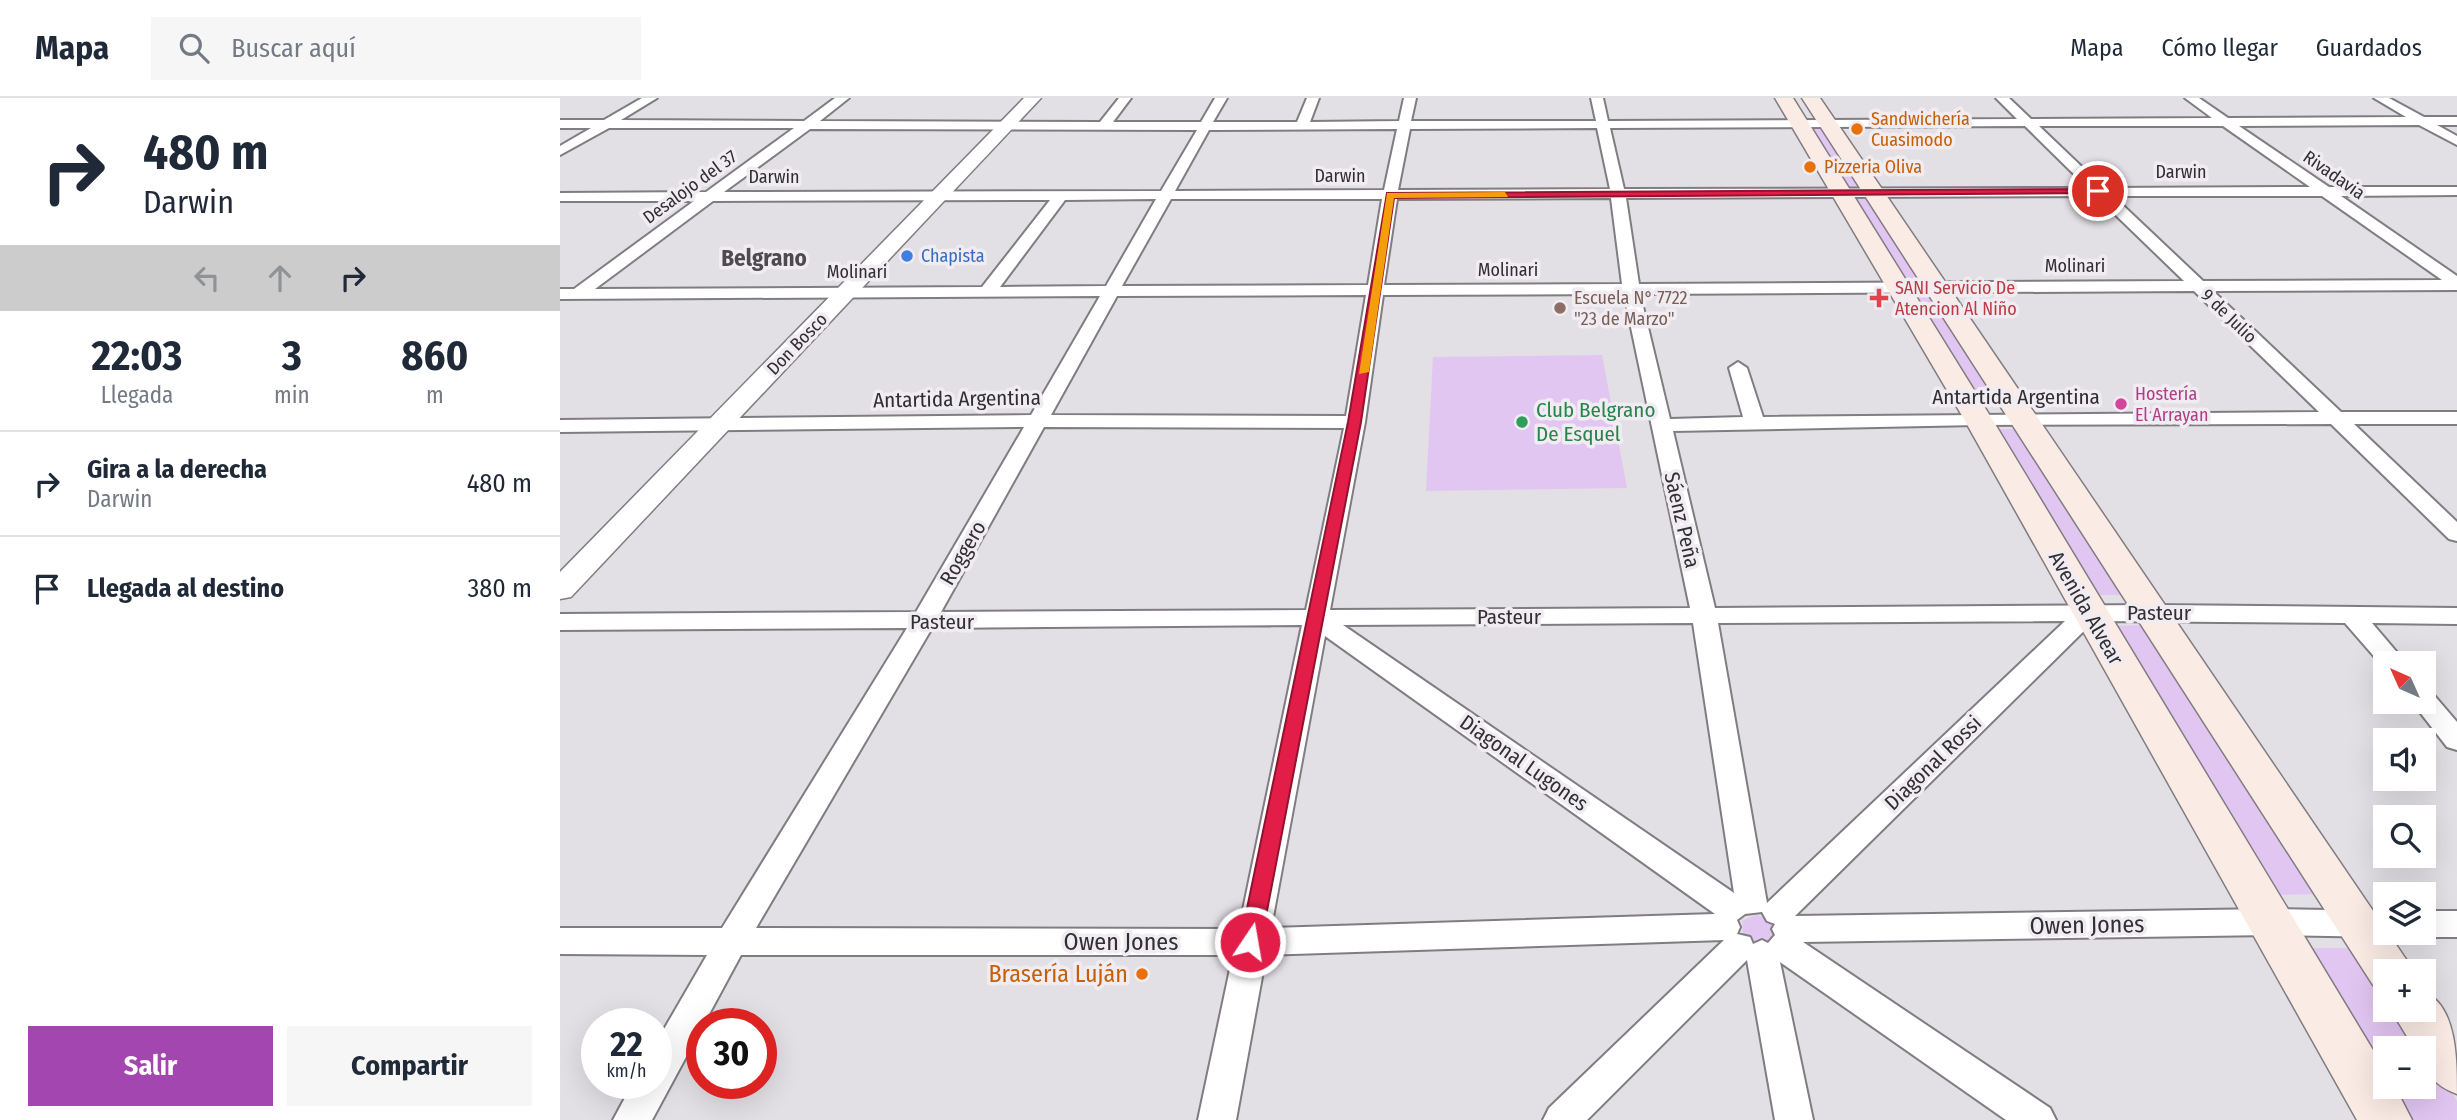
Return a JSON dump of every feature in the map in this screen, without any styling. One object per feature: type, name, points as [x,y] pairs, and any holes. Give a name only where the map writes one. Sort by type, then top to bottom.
[{"type":"main road","points":[[1806,111],[1876,192],[2151,613],[2372,924],[2385,959]]},
{"type":"main road","name":"Avenida Alvear","points":[[1806,111],[1841,193],[1978,419],[2088,613],[2386,1120]]},
{"type":"main road","points":[[2424,1022],[2457,1071]]},
{"type":"street","points":[[560,151],[651,98]]},
{"type":"street","name":"Desalojo del 37","points":[[560,307],[843,98]]},
{"type":"street","name":"Don Bosco","points":[[560,590],[1033,98]]},
{"type":"street","points":[[1103,126],[1125,98]]},
{"type":"street","name":"Roggero","points":[[672,1048],[731,942],[923,622],[1114,291],[1221,98]]},
{"type":"street","points":[[1302,125],[1313,98]]},
{"type":"street","points":[[1217,1120],[1250,942],[1355,422],[1390,195],[1409,98]]},
{"type":"street","name":"Sáenz Peña","points":[[1598,98],[1618,195],[1631,289],[1704,615],[1757,928],[1794,1120]]},
{"type":"street","name":"9 de Julio","points":[[2001,98],[2457,534]]},
{"type":"street","name":"Rivadavia","points":[[2191,98],[2457,284]]},
{"type":"street","points":[[2380,98],[2457,141]]},
{"type":"street","points":[[560,124],[1206,126],[1603,123],[1806,111],[2026,122],[2457,121]]},
{"type":"street","name":"Darwin","points":[[560,197],[2457,191]]},
{"type":"street","points":[[988,291],[1061,195]]},
{"type":"street","name":"Molinari","points":[[560,293],[2457,284]]},
{"type":"street","points":[[1738,368],[1755,423]]},
{"type":"street","name":"Antartida Argentina","points":[[1660,425],[1978,419],[2457,418]]},
{"type":"street","name":"Antartida Argentina","points":[[560,426],[1039,421],[1355,422]]},
{"type":"street","name":"Pasteur","points":[[560,622],[923,622],[2088,613],[2457,616]]},
{"type":"street","name":"Diagonal Rossi","points":[[1562,1120],[1757,928],[2088,613]]},
{"type":"street","points":[[2353,616],[2383,651]]},
{"type":"street","name":"Diagonal Lugones","points":[[1316,618],[1757,928],[2037,1120]]},
{"type":"street","points":[[2436,714],[2457,740]]},
{"type":"street","name":"Owen Jones","points":[[560,942],[1250,942],[1757,928],[2272,922],[2372,924]]},
{"type":"street","points":[[2436,924],[2457,924]]},
{"type":"street","points":[[632,1120],[644,1099]]},
{"type":"shaded area","points":[[1807,127],[1826,127],[1866,188],[1845,189]]},
{"type":"shaded area","points":[[1853,199],[1874,199],[1928,280],[1903,280]]},
{"type":"shaded area","points":[[1934,293],[2007,405],[1978,405],[1909,294]]},
{"type":"shaded area","name":"Club Belgrano De Esquel","points":[[1602,355],[1627,488],[1426,491],[1433,357]]},
{"type":"shaded area","points":[[1987,429],[2017,429],[2124,595],[2088,595]]},
{"type":"shaded area","points":[[2146,625],[2320,894],[2273,895],[2108,626]]},
{"type":"shaded area","points":[[1756,915],[1767,919],[1774,928],[1775,936],[1763,943],[1754,942],[1743,934],[1742,921]]},
{"type":"shaded area","points":[[2308,948],[2358,948],[2373,971],[2373,1022],[2406,1022],[2415,1036],[2373,1036],[2373,1054]]},
{"type":"shaded area","points":[[2436,1068],[2457,1101],[2457,1120],[2414,1120],[2401,1099],[2436,1099]]},
{"type":"slow traffic","points":[[1363,372],[1390,195],[1505,195]]},
{"type":"place","name":"Sandwichería Cuasimodo","points":[[1857,129]]},
{"type":"place","name":"Pizzeria Oliva","points":[[1810,167]]},
{"type":"place","name":"Chapista","points":[[907,256]]},
{"type":"place","name":"SANI Servicio De Atencion Al Niño","points":[[1879,298]]},
{"type":"place","name":"Escuela N° 7722 \"23 de Marzo\"","points":[[1560,308]]},
{"type":"place","name":"Hostería El Arrayan","points":[[2121,404]]},
{"type":"place","name":"Club Belgrano De Esquel","points":[[1522,422]]},
{"type":"place","name":"Brasería Luján","points":[[1142,974]]},
{"type":"district","name":"Belgrano","points":[[764,258]]},
{"type":"route","points":[[1250,942],[1355,422],[1390,195],[2098,191]]}]
